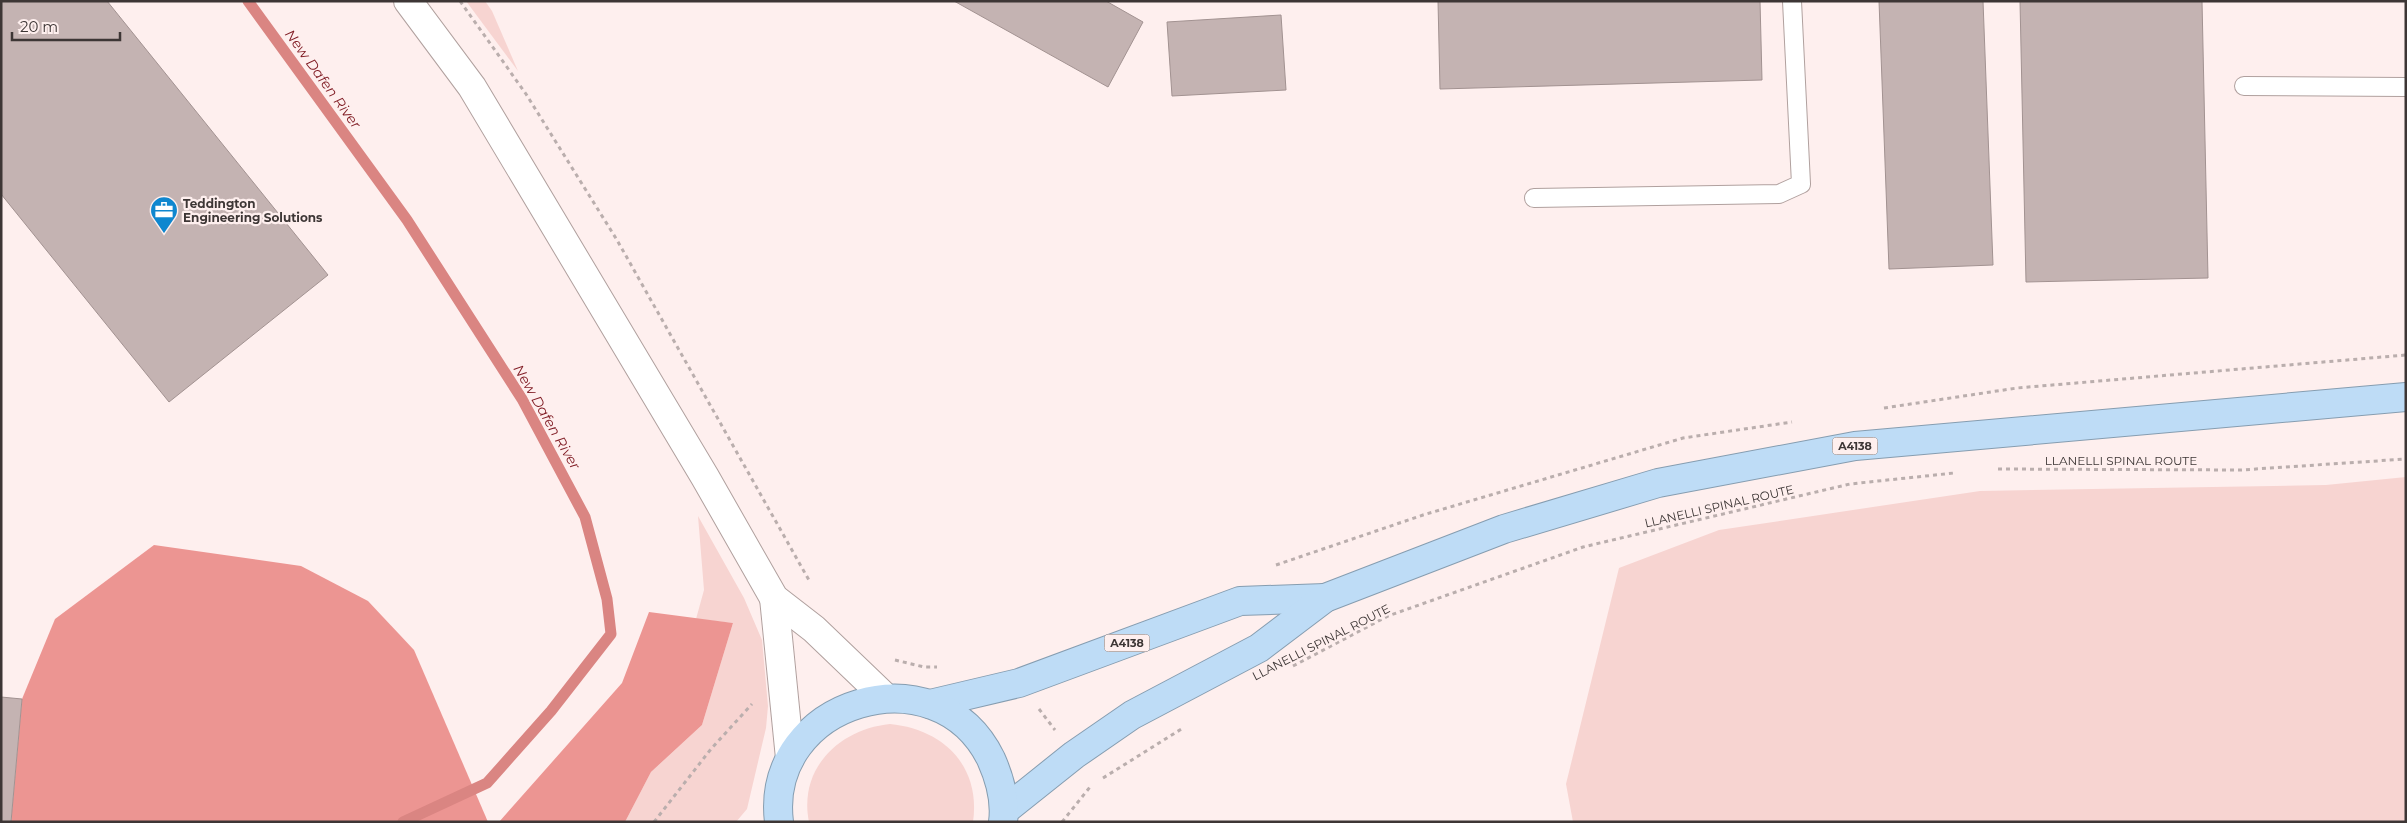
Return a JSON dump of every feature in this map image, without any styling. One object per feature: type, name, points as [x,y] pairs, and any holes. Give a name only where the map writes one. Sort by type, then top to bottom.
[{"type":"highway","name":"A4138","points":[[1003,816],[1074,755],[1132,715],[1259,648],[1325,598],[1504,528],[1658,483],[1855,446],[2406,397]]},
{"type":"highway","name":"A4138","points":[[930,704],[1019,683],[1240,601],[1325,598]]},
{"type":"highway","points":[[779,822],[778,811],[781,783],[790,758],[814,727],[847,706],[886,698],[908,699],[930,704],[960,721],[984,746],[999,776],[1003,816]]},
{"type":"main road","points":[[408,1],[472,87],[705,477],[774,598],[814,629],[886,698]]},
{"type":"main road","points":[[774,598],[790,758]]},
{"type":"lane","points":[[1534,198],[1779,194],[1801,184],[1792,1]]},
{"type":"lane","points":[[2244,86],[2406,87]]},
{"type":"path","points":[[460,1],[526,94],[617,240],[814,590]]},
{"type":"path","name":"LLANELLI SPINAL ROUTE","points":[[1991,468],[2241,470],[2406,459]]},
{"type":"path","name":"LLANELLI SPINAL ROUTE","points":[[1287,669],[1388,616],[1583,547],[1850,484],[1963,472]]},
{"type":"path","points":[[886,658],[924,667],[942,667]]},
{"type":"path","points":[[1019,683],[1074,755],[1092,785]]},
{"type":"path","points":[[654,822],[711,749],[753,703]]},
{"type":"path","points":[[1062,822],[1092,785],[1187,725]]},
{"type":"shaded area","points":[[466,1],[485,1],[492,11],[518,71]]},
{"type":"shaded area","points":[[2406,477],[2406,822],[1573,822],[1566,784],[1619,568],[1719,530],[1980,491],[2326,485]]},
{"type":"shaded area","points":[[698,516],[744,598],[762,640],[768,706],[766,728],[747,809],[736,822],[625,822],[651,772],[702,725],[733,623],[696,619],[704,590]]},
{"type":"shaded area","points":[[154,545],[301,566],[368,601],[414,650],[488,822],[11,822],[22,699],[55,619]]},
{"type":"shaded area","points":[[649,612],[733,623],[702,725],[651,772],[625,822],[499,822],[622,683]]},
{"type":"shaded area","points":[[890,724],[909,727],[926,734],[942,742],[954,754],[964,768],[971,784],[974,802],[973,822],[809,822],[807,802],[810,785],[817,769],[827,755],[839,743],[855,734],[872,727]]},
{"type":"building","name":"Teddington Engineering Solutions","points":[[1,1],[107,1],[328,275],[169,402],[1,194]]},
{"type":"building","points":[[954,1],[1106,1],[1143,22],[1108,87]]},
{"type":"building","points":[[1438,1],[1760,1],[1762,80],[1440,89]]},
{"type":"building","points":[[1879,1],[1983,1],[1993,265],[1889,269]]},
{"type":"building","points":[[2020,1],[2202,1],[2208,278],[2026,282]]},
{"type":"building","points":[[1281,15],[1286,90],[1172,96],[1167,22]]},
{"type":"building","points":[[1,697],[22,699],[11,822],[1,822]]},
{"type":"waterway","name":"New Dafen River","points":[[248,1],[407,220],[522,399],[585,517],[607,599],[611,634],[551,711],[487,783],[403,822]]},
{"type":"place","name":"Teddington Engineering Solutions","points":[[164,234]]}]
